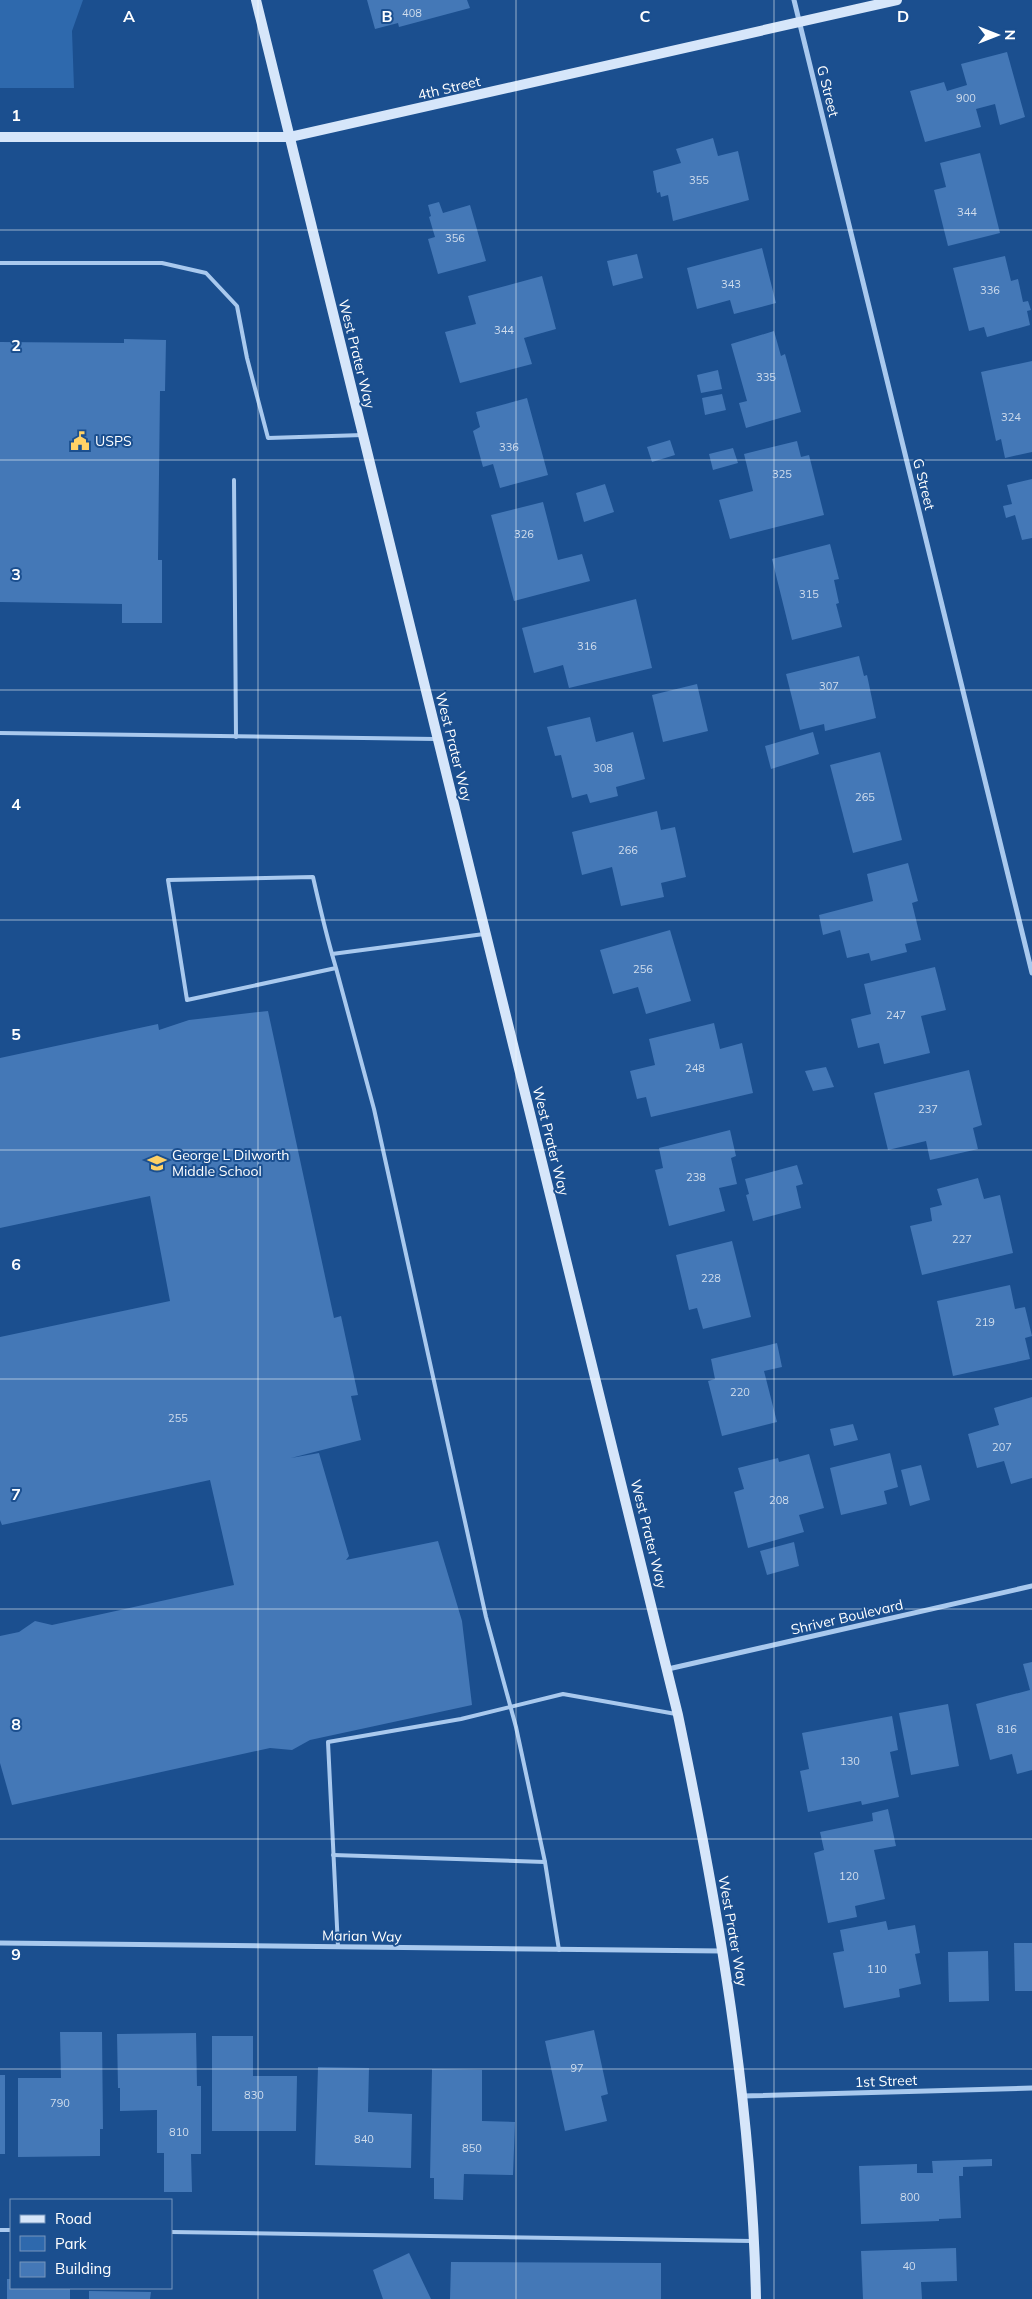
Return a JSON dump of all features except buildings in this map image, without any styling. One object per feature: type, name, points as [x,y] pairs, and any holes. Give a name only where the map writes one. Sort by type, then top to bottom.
[{"type":"main road","name":"West Prater Way","points":[[256,0],[678,1715],[724,1951],[742,2096],[755,2241],[756,2299]]},
{"type":"main road","name":"4th Street","points":[[0,137],[290,137],[897,0]]},
{"type":"street","name":"G Street","points":[[794,0],[1032,973]]},
{"type":"street","name":"Shriver Boulevard","points":[[668,1670],[1032,1586]]},
{"type":"street","name":"Marian Way","points":[[0,1944],[724,1951]]},
{"type":"street","name":"1st Street","points":[[742,2096],[1032,2088]]},
{"type":"lane","points":[[0,263],[162,263],[206,273],[238,306],[247,358],[268,438],[362,435]]},
{"type":"lane","points":[[234,480],[236,736]]},
{"type":"lane","points":[[0,733],[438,739]]},
{"type":"lane","points":[[336,968],[188,1000],[168,880],[313,877],[374,1109],[486,1617],[509,1709],[516,1726],[546,1862],[559,1950]]},
{"type":"lane","points":[[332,954],[486,934]]},
{"type":"lane","points":[[338,1947],[328,1742],[461,1719],[509,1709],[562,1694],[678,1715]]},
{"type":"lane","points":[[333,1856],[546,1862]]},
{"type":"lane","points":[[172,2232],[755,2241]]},
{"type":"green space","points":[[0,0],[83,0],[72,31],[74,88],[0,88]]},
{"type":"place","name":"USPS","points":[[80,441]]},
{"type":"place","name":"George L Dilworth Middle School","points":[[157,1163]]}]
